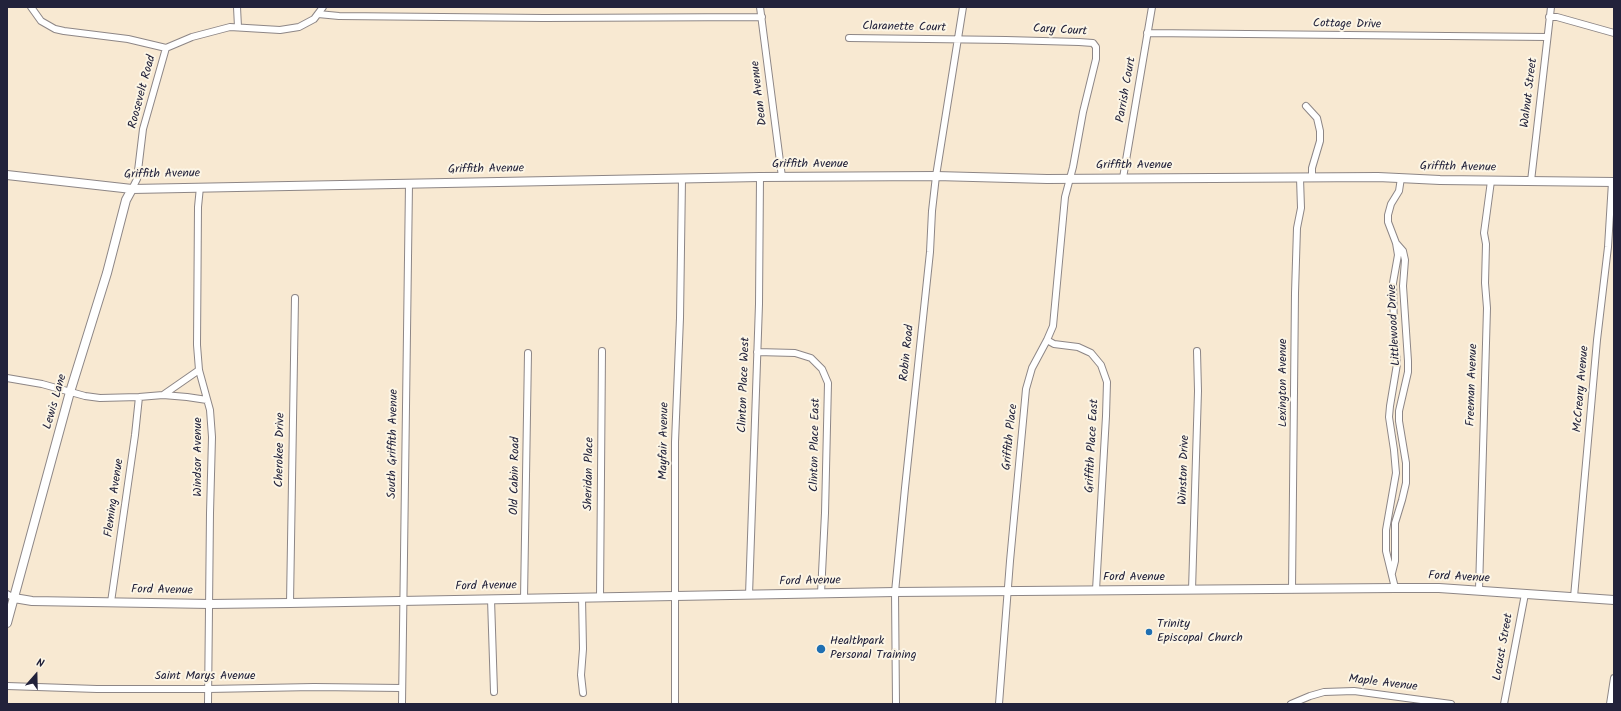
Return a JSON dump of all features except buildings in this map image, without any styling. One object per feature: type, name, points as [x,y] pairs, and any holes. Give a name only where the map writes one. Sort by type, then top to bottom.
[{"type":"street","points":[[31,7],[41,20],[55,29],[128,39],[166,48]]},
{"type":"street","points":[[237,7],[238,27]]},
{"type":"street","name":"Roosevelt Road","points":[[132,189],[137,179],[143,129],[166,48],[178,42],[208,32],[238,27],[280,30],[289,29],[307,24],[323,7]]},
{"type":"street","name":"Dean Avenue","points":[[760,7],[782,177]]},
{"type":"street","name":"Robin Road","points":[[896,704],[895,592],[930,252],[932,211],[936,176],[963,7]]},
{"type":"street","name":"Parrish Court","points":[[1123,178],[1152,7]]},
{"type":"street","name":"Walnut Street","points":[[1532,181],[1551,7]]},
{"type":"street","points":[[318,14],[338,16],[544,18],[762,17]]},
{"type":"street","points":[[1550,17],[1557,17],[1614,33]]},
{"type":"street","name":"Cottage Drive","points":[[1147,33],[1547,37]]},
{"type":"street","name":"Claranette Court","points":[[849,38],[958,40]]},
{"type":"street","name":"Cary Court","points":[[958,40],[1079,42],[1095,45],[1096,59],[1083,112],[1073,167],[1069,179]]},
{"type":"street","points":[[1306,106],[1317,118],[1320,130],[1320,141],[1312,168],[1312,178]]},
{"type":"street","name":"Griffith Avenue","points":[[7,175],[132,189],[760,177],[936,176],[1069,179],[1378,177],[1491,181],[1613,182]]},
{"type":"street","name":"Clinton Place West","points":[[749,594],[757,352],[760,177]]},
{"type":"street","name":"Lexington Avenue","points":[[1292,589],[1295,293],[1298,228],[1301,208],[1300,178]]},
{"type":"street","name":"Littlewood Drive","points":[[1395,588],[1386,551],[1386,518],[1396,473],[1389,417],[1397,364],[1394,332],[1393,283],[1398,255],[1396,243],[1388,222],[1388,215],[1391,204],[1399,191],[1401,178]]},
{"type":"street","name":"Mayfair Avenue","points":[[675,704],[675,442],[680,318],[682,179]]},
{"type":"street","name":"Griffith Place","points":[[999,704],[1026,389],[1032,368],[1053,326],[1065,197],[1069,179]]},
{"type":"street","name":"Freeman Avenue","points":[[1478,590],[1487,308],[1485,283],[1486,244],[1484,233],[1491,181]]},
{"type":"street","name":"McCreary Avenue","points":[[1574,598],[1613,182]]},
{"type":"street","name":"South Griffith Avenue","points":[[402,704],[409,184]]},
{"type":"street","name":"Windsor Avenue","points":[[200,187],[198,207],[197,345],[199,370],[210,410],[212,436],[208,704]]},
{"type":"street","name":"Lewis Lane","points":[[7,622],[10,596],[70,392],[107,273],[126,200],[132,189]]},
{"type":"street","name":"Littlewood Drive","points":[[1392,574],[1395,561],[1395,523],[1406,483],[1406,463],[1399,416],[1408,372],[1403,286],[1405,260],[1404,251],[1396,243]]},
{"type":"street","name":"Cherokee Drive","points":[[290,603],[295,298]]},
{"type":"street","name":"Griffith Place East","points":[[1047,340],[1054,344],[1078,347],[1091,353],[1101,365],[1107,382],[1096,590]]},
{"type":"street","name":"Sheridan Place","points":[[600,597],[602,351]]},
{"type":"street","name":"Winston Drive","points":[[1192,590],[1198,391],[1197,351]]},
{"type":"street","name":"Clinton Place East","points":[[757,352],[795,353],[811,358],[822,369],[828,383],[826,498],[821,593]]},
{"type":"street","name":"Old Cabin Road","points":[[524,598],[528,353]]},
{"type":"street","points":[[163,395],[199,370]]},
{"type":"street","points":[[7,378],[42,384],[70,392],[100,398],[163,395],[188,396],[208,400]]},
{"type":"street","name":"Fleming Avenue","points":[[111,602],[139,397]]},
{"type":"street","name":"Ford Avenue","points":[[10,596],[32,601],[210,604],[895,592],[1395,588],[1478,590],[1614,600]]},
{"type":"street","name":"Locust Street","points":[[1504,704],[1525,594]]},
{"type":"street","points":[[582,597],[582,693]]},
{"type":"street","points":[[491,599],[494,692]]},
{"type":"street","points":[[1610,704],[1614,678]]},
{"type":"street","name":"Saint Marys Avenue","points":[[7,686],[97,689],[314,687],[402,688]]},
{"type":"street","name":"Maple Avenue","points":[[1291,704],[1310,696],[1339,691],[1354,691],[1422,702],[1451,704]]},
{"type":"place","name":"Trinity Episcopal Church","points":[[1149,632]]},
{"type":"place","name":"Healthpark Personal Training","points":[[821,649]]}]
